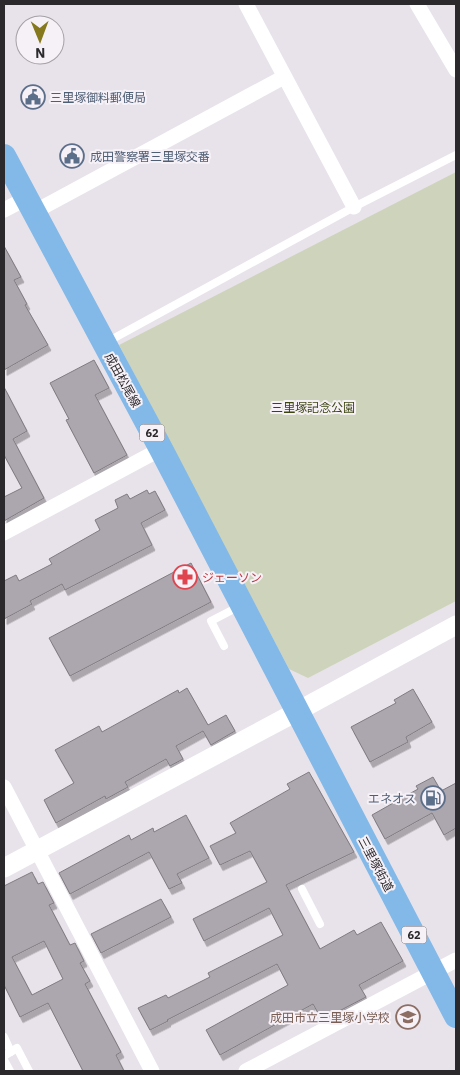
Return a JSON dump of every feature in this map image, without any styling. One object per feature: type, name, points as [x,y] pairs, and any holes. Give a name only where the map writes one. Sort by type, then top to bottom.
[{"type":"main road","name":"成田松尾線","points":[[4,156],[161,450],[297,712]]},
{"type":"main road","name":"三里塚街道","points":[[297,712],[456,1016]]},
{"type":"street","points":[[246,4],[354,207]]},
{"type":"street","points":[[417,4],[456,70]]},
{"type":"street","points":[[4,210],[30,205],[284,77]]},
{"type":"street","points":[[4,533],[161,450]]},
{"type":"street","points":[[4,868],[456,625]]},
{"type":"street","points":[[4,787],[152,1071]]},
{"type":"street","points":[[246,1071],[456,960]]},
{"type":"lane","points":[[103,344],[354,207],[456,155]]},
{"type":"lane","points":[[224,646],[211,621],[242,606]]},
{"type":"lane","points":[[302,889],[320,924]]},
{"type":"lane","points":[[4,1037],[11,1052]]},
{"type":"lane","points":[[4,1056],[17,1048],[29,1071]]},
{"type":"lane","points":[[4,1060],[10,1071]]},
{"type":"green space","name":"三里塚記念公園","points":[[456,172],[456,601],[308,678],[289,669],[119,345]]},
{"type":"building","points":[[4,246],[21,277],[14,280],[27,304],[25,305],[48,345],[4,370]]},
{"type":"building","points":[[94,360],[109,388],[95,395],[127,455],[94,473],[66,420],[69,419],[50,383]]},
{"type":"building","points":[[4,387],[27,431],[13,439],[44,498],[4,521],[4,497],[22,488],[4,455]]},
{"type":"building","points":[[147,490],[149,494],[155,491],[165,510],[141,523],[152,545],[65,590],[62,584],[30,601],[32,604],[4,619],[4,581],[16,575],[19,581],[52,564],[49,559],[100,530],[95,520],[118,508],[115,500],[127,494],[130,499]]},
{"type":"building","points":[[191,563],[211,602],[70,676],[49,638]]},
{"type":"building","points":[[187,688],[208,725],[226,715],[235,731],[211,745],[203,731],[176,746],[183,759],[170,766],[166,759],[125,782],[128,787],[106,799],[105,796],[56,823],[44,800],[74,783],[55,750],[99,726],[102,732],[178,690],[179,693]]},
{"type":"building","points":[[413,689],[432,722],[406,737],[408,742],[370,762],[351,727],[396,703],[394,700]]},
{"type":"building","points":[[309,772],[354,852],[286,885],[320,949],[354,930],[357,935],[381,922],[403,961],[359,985],[366,997],[322,1020],[313,1004],[220,1055],[206,1030],[288,985],[277,964],[150,1030],[138,1008],[166,995],[168,998],[210,977],[208,973],[283,935],[269,908],[204,941],[193,919],[267,882],[250,851],[220,865],[210,846],[236,833],[230,823],[290,789],[287,784]]},
{"type":"building","points":[[433,777],[441,791],[456,783],[456,828],[444,835],[432,813],[385,839],[372,815],[418,789],[416,786]]},
{"type":"building","points":[[186,815],[209,858],[177,874],[182,883],[169,889],[149,852],[70,894],[59,873],[129,835],[131,840],[153,828],[154,832]]},
{"type":"building","points":[[32,872],[38,884],[43,882],[54,903],[49,905],[70,945],[75,943],[84,961],[80,963],[90,981],[85,984],[121,1052],[116,1055],[124,1071],[83,1071],[48,1003],[20,1017],[4,985],[4,886]],"holes":[[[44,941],[63,979],[32,995],[12,957]]]},
{"type":"building","points":[[161,899],[171,917],[101,953],[91,934]]},
{"type":"place","name":"三里塚御料郵便局","points":[[33,97]]},
{"type":"place","name":"成田警察署三里塚交番","points":[[72,156]]},
{"type":"place","name":"ジェーソン","points":[[185,577]]},
{"type":"place","name":"エネオス","points":[[433,798]]},
{"type":"place","name":"成田市立三里塚小学校","points":[[408,1017]]}]
